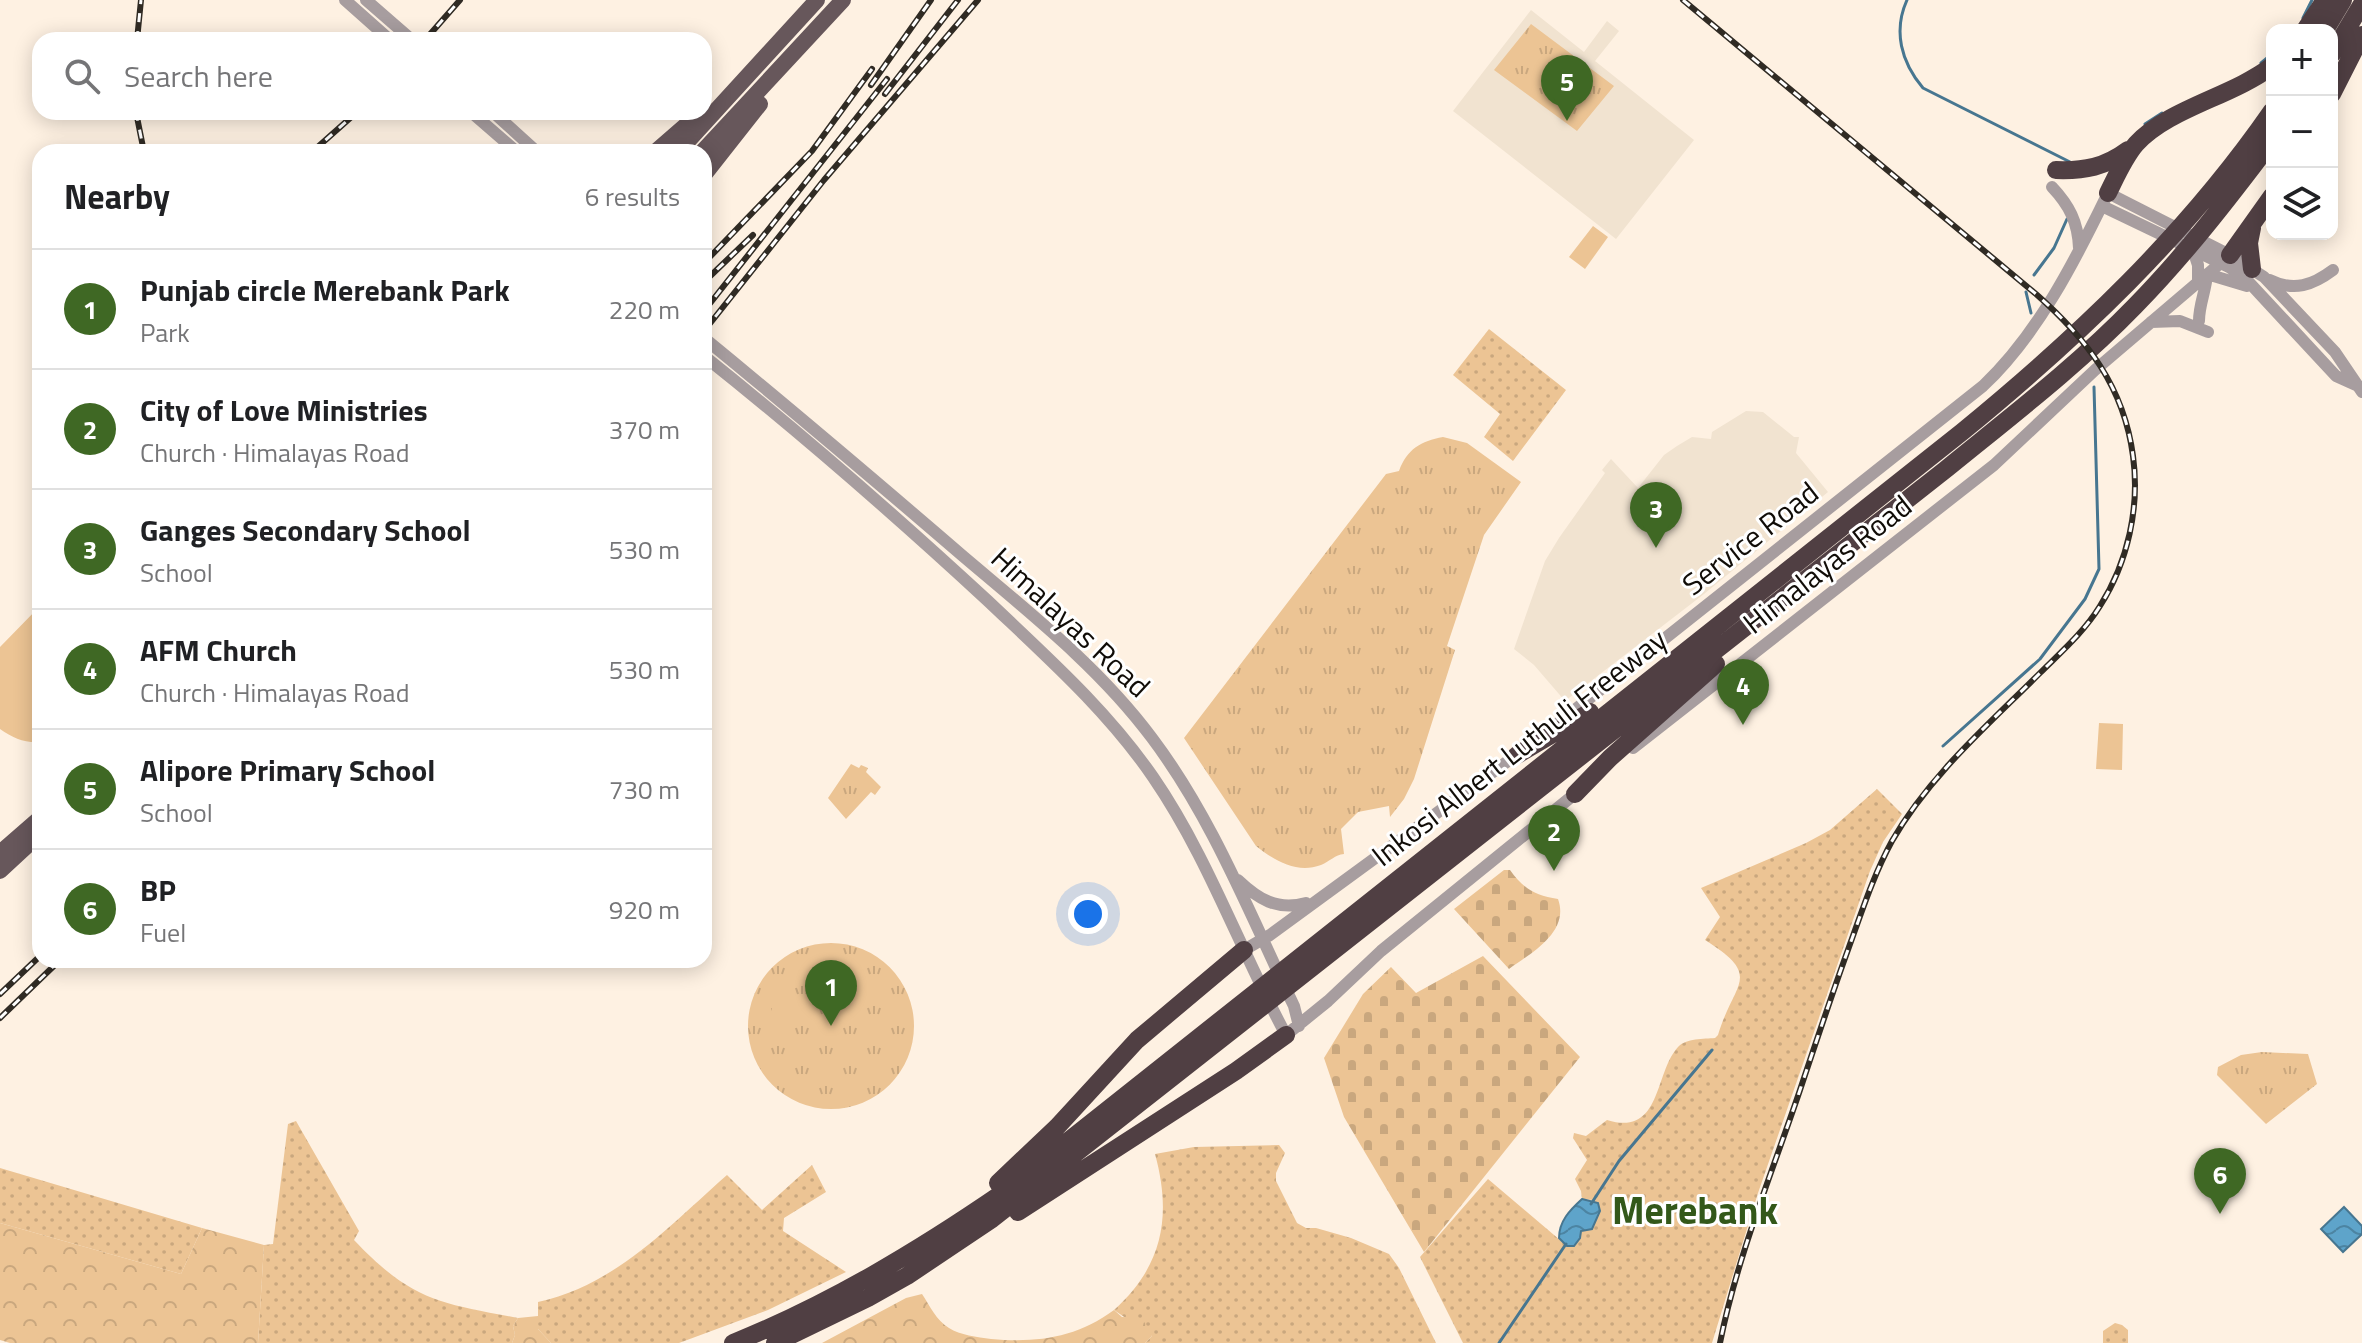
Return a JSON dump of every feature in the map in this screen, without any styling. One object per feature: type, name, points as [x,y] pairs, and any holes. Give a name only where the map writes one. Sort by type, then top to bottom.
[{"type":"highway","points":[[2309,24],[2325,0]]},
{"type":"highway","points":[[2329,24],[2343,0]]},
{"type":"highway","points":[[2338,44],[2362,4]]},
{"type":"highway","points":[[2338,82],[2362,35]]},
{"type":"highway","points":[[2054,178],[2101,167],[2162,122],[2245,84],[2266,70]]},
{"type":"highway","name":"Inkosi Albert Luthuli Freeway","points":[[1295,971],[1945,470],[2089,363],[2202,215],[2266,120]]},
{"type":"highway","points":[[2105,200],[2136,144]]},
{"type":"highway","name":"Inkosi Albert Luthuli Freeway","points":[[775,1343],[907,1276],[992,1219],[1668,665],[1962,432],[2114,299],[2202,215],[2266,147]]},
{"type":"highway","points":[[2225,259],[2252,228],[2266,206]]},
{"type":"highway","points":[[2252,228],[2249,243],[2258,273]]},
{"type":"highway","points":[[1575,794],[1610,758],[1815,572]]},
{"type":"highway","points":[[1517,755],[1575,722],[1628,686],[1668,665]]},
{"type":"highway","points":[[946,1232],[1057,1127],[1137,1040],[1244,950]]},
{"type":"highway","name":"Inkosi Albert Luthuli Freeway","points":[[733,1343],[848,1290],[946,1232],[1244,1012]]},
{"type":"highway","points":[[907,1276],[1036,1201],[1225,1079],[1293,1030]]},
{"type":"main road","points":[[712,115],[817,0]]},
{"type":"main road","points":[[709,144],[843,0]]},
{"type":"main road","points":[[712,103],[766,56]]},
{"type":"main road","points":[[712,165],[781,78],[791,56]]},
{"type":"main road","points":[[664,144],[692,120]]},
{"type":"main road","points":[[685,144],[707,120]]},
{"type":"main road","points":[[0,853],[32,825]]},
{"type":"main road","points":[[0,871],[32,841]]},
{"type":"street","points":[[345,0],[381,32]]},
{"type":"street","points":[[366,0],[403,32]]},
{"type":"street","points":[[480,120],[508,144]]},
{"type":"street","points":[[502,120],[528,144]]},
{"type":"street","points":[[2054,178],[2077,225],[2079,251]]},
{"type":"street","points":[[2105,200],[2193,250],[2225,259],[2336,376],[2359,389]]},
{"type":"street","points":[[2105,200],[2286,286],[2314,282],[2333,270]]},
{"type":"street","name":"Service Road","points":[[1244,950],[1263,940],[1517,755],[1983,386],[2007,364],[2041,314],[2105,200]]},
{"type":"street","points":[[2151,322],[2180,321],[2203,327],[2199,306],[2206,287],[2193,250]]},
{"type":"street","name":"Himalayas Road","points":[[1293,1030],[1381,951],[1575,794],[1994,465],[2089,363],[2113,354],[2225,259]]},
{"type":"street","points":[[2258,273],[2335,352],[2359,389]]},
{"type":"street","points":[[2202,278],[2231,279],[2257,290]]},
{"type":"street","name":"Himalayas Road","points":[[712,345],[1061,641],[1100,677],[1152,738],[1210,829],[1294,1006],[1293,1030]]},
{"type":"street","name":"Himalayas Road","points":[[712,362],[876,499],[1092,701],[1136,753],[1168,800],[1195,847],[1244,950],[1293,1030]]},
{"type":"street","points":[[1231,873],[1252,894],[1270,904],[1286,906],[1313,902]]},
{"type":"shaded area","points":[[1531,10],[1584,52],[1607,21],[1619,31],[1595,61],[1694,140],[1616,239],[1453,111]]},
{"type":"shaded area","points":[[1746,411],[1763,412],[1794,437],[1799,437],[1796,453],[1828,492],[1704,594],[1565,701],[1534,665],[1514,649],[1545,561],[1559,538],[1605,473],[1602,470],[1611,459],[1638,488],[1664,455],[1692,437],[1711,439],[1712,432]]},
{"type":"green space","points":[[1531,24],[1614,86],[1577,131],[1494,70]]},
{"type":"green space","points":[[1593,226],[1608,237],[1585,269],[1569,257]]},
{"type":"green space","points":[[1489,329],[1566,390],[1513,461],[1484,437],[1500,414],[1453,375]]},
{"type":"green space","points":[[1443,437],[1467,443],[1521,482],[1484,535],[1447,646],[1455,650],[1414,779],[1404,799],[1390,817],[1389,806],[1358,812],[1341,829],[1344,854],[1321,865],[1295,867],[1271,857],[1256,846],[1184,738],[1386,474],[1399,471],[1416,447]]},
{"type":"green space","points":[[32,614],[32,742],[0,729],[0,647]]},
{"type":"green space","points":[[2099,723],[2123,724],[2122,770],[2096,769]]},
{"type":"green space","points":[[851,764],[868,768],[866,772],[881,787],[875,795],[871,792],[846,819],[828,798]]},
{"type":"green space","points":[[1877,789],[1902,814],[1883,842],[1870,871],[1758,1193],[1712,1343],[1463,1343],[1420,1257],[1488,1179],[1567,1246],[1574,1246],[1580,1239],[1580,1231],[1592,1229],[1593,1200],[1582,1199],[1575,1179],[1587,1160],[1573,1138],[1574,1133],[1586,1136],[1607,1120],[1625,1123],[1638,1119],[1647,1111],[1670,1058],[1678,1047],[1690,1040],[1715,1038],[1718,1035],[1740,981],[1734,963],[1705,940],[1720,917],[1701,888],[1830,830]]},
{"type":"green space","points":[[1504,870],[1510,870],[1530,890],[1558,899],[1560,911],[1554,931],[1537,949],[1509,969],[1454,909]]},
{"type":"green space","points":[[831,943],[863,950],[889,968],[907,994],[914,1026],[907,1058],[889,1084],[863,1102],[831,1109],[799,1102],[773,1084],[755,1058],[748,1026],[755,994],[773,968],[799,950]]},
{"type":"green space","points":[[1483,956],[1580,1057],[1424,1252],[1344,1117],[1324,1058],[1363,994],[1391,967],[1416,993]]},
{"type":"green space","points":[[772,995],[809,995],[810,1015],[772,1015]]},
{"type":"green space","points":[[2262,1052],[2308,1054],[2317,1084],[2266,1124],[2217,1075],[2218,1067],[2241,1055]]},
{"type":"green space","points":[[296,1121],[359,1231],[354,1240],[393,1276],[411,1288],[447,1303],[518,1318],[513,1326],[515,1335],[512,1343],[258,1343],[264,1245],[273,1244],[288,1124]]},
{"type":"green space","points":[[1279,1145],[1285,1153],[1276,1173],[1276,1181],[1297,1223],[1306,1228],[1351,1238],[1389,1254],[1436,1343],[1145,1343],[1152,1336],[1114,1310],[1143,1276],[1159,1239],[1163,1198],[1155,1154],[1194,1147]]},
{"type":"green space","points":[[812,1165],[826,1192],[784,1218],[783,1231],[846,1272],[768,1310],[679,1343],[551,1343],[538,1329],[538,1302],[566,1294],[617,1268],[727,1175],[762,1210]]},
{"type":"green space","points":[[0,1168],[202,1228],[181,1274],[0,1223]]},
{"type":"green space","points":[[0,1223],[181,1274],[202,1228],[264,1245],[258,1343],[10,1343],[0,1340]]},
{"type":"green space","points":[[922,1294],[944,1325],[974,1336],[1040,1339],[1071,1333],[1114,1310],[1122,1317],[1142,1318],[1152,1336],[1145,1343],[822,1343],[906,1298]]},
{"type":"green space","points":[[538,1316],[538,1329],[551,1343],[512,1343],[515,1335],[513,1326],[518,1318]]},
{"type":"green space","points":[[2115,1323],[2128,1330],[2128,1343],[2103,1343],[2103,1331]]},
{"type":"water","points":[[1582,1199],[1598,1203],[1600,1211],[1592,1229],[1581,1231],[1574,1246],[1567,1246],[1559,1238],[1561,1226]]},
{"type":"water","points":[[2344,1207],[2362,1226],[2362,1234],[2343,1252],[2321,1229]]},
{"type":"waterway","points":[[1907,0],[1900,35],[1909,68],[1923,88],[2070,162]]},
{"type":"waterway","points":[[2303,18],[2312,0]]},
{"type":"waterway","points":[[2261,63],[2266,59]]},
{"type":"waterway","points":[[2145,124],[2162,113]]},
{"type":"waterway","points":[[2034,275],[2054,248],[2067,219]]},
{"type":"waterway","points":[[2026,292],[2031,313]]},
{"type":"waterway","points":[[1943,746],[2040,659],[2085,599],[2099,569],[2094,387]]},
{"type":"waterway","points":[[1591,1204],[1619,1161],[1712,1050]]},
{"type":"waterway","points":[[1499,1343],[1566,1244]]},
{"type":"railway","points":[[138,32],[141,0]]},
{"type":"railway","points":[[432,32],[460,0]]},
{"type":"railway","points":[[871,85],[931,0]]},
{"type":"railway","points":[[885,94],[958,0]]},
{"type":"railway","points":[[712,321],[824,180],[978,0]]},
{"type":"railway","points":[[1683,0],[2054,311],[2087,347],[2112,386],[2128,431],[2135,475],[2133,514],[2125,553],[2100,606],[2072,641],[1941,773],[1892,841],[1859,920],[1756,1215],[1720,1343]]},
{"type":"railway","points":[[712,255],[812,151],[872,69]]},
{"type":"railway","points":[[712,301],[887,79]]},
{"type":"railway","points":[[138,120],[142,144]]},
{"type":"railway","points":[[321,144],[348,120]]},
{"type":"railway","points":[[712,274],[753,235]]},
{"type":"railway","points":[[0,994],[32,964]]},
{"type":"railway","points":[[0,1018],[52,968]]},
{"type":"place","name":"Alipore Primary School","points":[[1567,121]]},
{"type":"place","name":"Ganges Secondary School","points":[[1656,548]]},
{"type":"place","name":"AFM Church","points":[[1743,725]]},
{"type":"place","name":"City of Love Ministries","points":[[1554,871]]},
{"type":"place","name":"Punjab circle Merebank Park","points":[[831,1026]]},
{"type":"place","name":"BP","points":[[2220,1214]]},
{"type":"district","name":"Merebank","points":[[1695,1210]]}]
